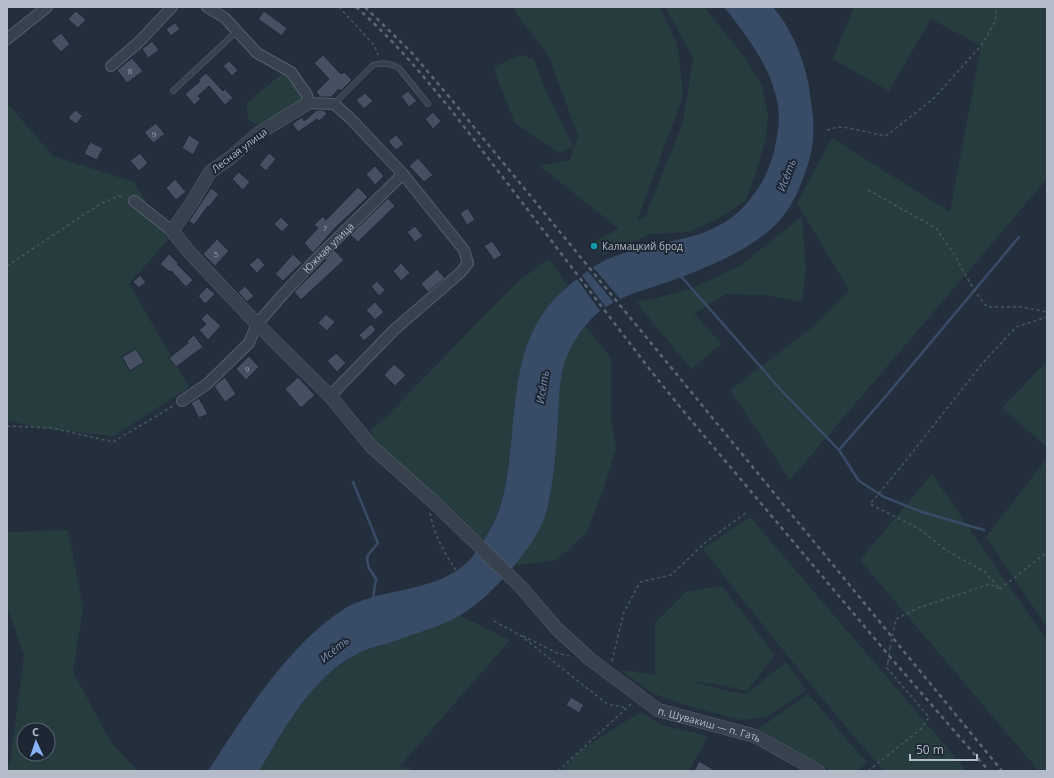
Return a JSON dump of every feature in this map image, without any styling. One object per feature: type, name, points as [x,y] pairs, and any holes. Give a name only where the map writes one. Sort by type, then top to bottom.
[{"type":"street","points":[[7,39],[47,7]]},
{"type":"street","points":[[111,66],[139,42],[172,7]]},
{"type":"street","points":[[207,7],[225,18],[257,53],[291,72],[307,95],[308,103],[334,104],[350,118],[403,174],[464,250],[468,263],[462,272],[394,330],[330,396]]},
{"type":"street","name":"Лесная улица","points":[[172,231],[191,204],[210,172],[230,158],[259,133],[308,103]]},
{"type":"street","name":"Южная улица","points":[[182,401],[207,384],[249,343],[257,324],[317,258],[403,174]]},
{"type":"street","points":[[134,201],[172,231]]},
{"type":"street","name":"п. Шувакиш — п. Гать","points":[[172,231],[191,254],[257,324],[330,396],[372,447],[468,535],[521,587],[557,629],[590,660],[658,710],[756,736],[818,771]]},
{"type":"lane","points":[[173,91],[237,31]]},
{"type":"lane","points":[[334,104],[372,65],[380,63],[394,64],[399,68],[428,104]]},
{"type":"path","points":[[339,7],[374,45],[379,55],[380,63]]},
{"type":"path","points":[[827,130],[838,127],[849,128],[886,136],[933,99],[982,46],[996,22],[997,7]]},
{"type":"path","points":[[868,190],[936,228],[955,256],[974,290],[987,307],[1021,308],[1047,312]]},
{"type":"path","points":[[7,266],[100,204],[119,196],[134,201]]},
{"type":"path","points":[[1000,589],[984,571],[947,551],[918,528],[870,504],[982,364],[1016,326],[1047,317]]},
{"type":"path","points":[[7,426],[52,428],[113,442],[150,418],[182,401]]},
{"type":"path","points":[[426,496],[432,526],[448,558],[456,570]]},
{"type":"path","points":[[606,671],[612,659],[624,612],[640,582],[671,576],[706,542],[747,512]]},
{"type":"path","points":[[1000,589],[1047,552]]},
{"type":"path","points":[[868,771],[922,728],[929,717],[887,668],[896,619],[918,608],[990,584],[1000,589]]},
{"type":"path","points":[[494,621],[557,653],[570,656]]},
{"type":"path","points":[[520,635],[608,704],[626,708]]},
{"type":"path","points":[[558,771],[639,696]]},
{"type":"green space","points":[[514,7],[659,7],[677,43],[683,96],[637,221],[645,217],[683,123],[693,57],[665,7],[704,7],[746,59],[761,83],[768,114],[766,138],[755,176],[745,201],[719,218],[689,232],[651,234],[603,255],[593,242],[619,229],[540,166],[570,160],[578,136],[548,54],[517,15]]},
{"type":"green space","points":[[854,7],[1047,7],[1047,179],[790,480],[730,390],[808,331],[849,290],[797,203],[832,138],[950,212],[981,46],[931,19],[889,91],[833,59]]},
{"type":"green space","points":[[520,55],[534,59],[545,90],[573,146],[559,153],[515,123],[498,81],[494,67]]},
{"type":"green space","points":[[284,72],[300,86],[303,102],[263,126],[249,121],[246,104]]},
{"type":"green space","points":[[7,103],[53,156],[134,182],[168,240],[129,284],[189,387],[114,436],[38,428],[7,420]]},
{"type":"green space","points":[[802,216],[806,269],[802,302],[765,295],[726,294],[694,314],[722,344],[691,369],[636,302],[693,288],[740,266]]},
{"type":"green space","points":[[549,259],[568,286],[548,306],[534,329],[525,354],[519,380],[510,462],[501,502],[484,539],[468,535],[375,444],[371,429],[384,419],[516,283]]},
{"type":"green space","points":[[585,326],[611,358],[611,417],[616,449],[604,487],[586,533],[557,560],[514,566],[536,535],[545,514],[551,491],[562,369],[568,353]]},
{"type":"green space","points":[[1047,361],[1047,447],[1002,408]]},
{"type":"green space","points":[[1047,458],[1047,627],[986,537]]},
{"type":"green space","points":[[932,474],[1047,641],[1047,771],[1039,771],[860,560]]},
{"type":"green space","points":[[750,517],[967,771],[884,771],[837,716],[703,549]]},
{"type":"green space","points":[[68,530],[83,607],[73,672],[112,744],[138,771],[7,771],[7,763],[10,765],[24,656],[7,606],[7,532]]},
{"type":"green space","points":[[722,586],[775,655],[747,691],[720,685],[689,681],[746,694],[786,662],[806,690],[767,717],[742,720],[691,707],[652,693],[620,670],[655,675],[655,623],[686,592]]},
{"type":"green space","points":[[459,615],[510,640],[399,767],[411,768],[410,771],[259,771],[293,716],[313,689],[330,672],[356,654],[442,624]]},
{"type":"green space","points":[[808,694],[867,762],[857,771],[830,771],[758,729]]},
{"type":"green space","points":[[640,712],[665,726],[708,736],[690,769],[691,771],[562,771],[578,752]]},
{"type":"water","name":"Исе́ть","points":[[724,7],[773,7],[789,31],[805,69],[809,86],[814,128],[811,154],[800,187],[785,213],[771,229],[745,248],[699,270],[634,293],[608,305],[593,317],[583,329],[569,351],[562,375],[553,478],[546,513],[536,535],[523,555],[488,594],[467,611],[451,620],[395,641],[364,650],[339,665],[325,677],[300,706],[259,771],[208,771],[267,684],[284,663],[321,626],[341,611],[357,603],[430,583],[448,576],[463,566],[476,552],[489,532],[497,515],[506,484],[515,403],[525,351],[535,326],[550,304],[580,277],[593,267],[606,260],[629,252],[706,232],[720,225],[733,217],[750,200],[759,187],[769,168],[775,147],[779,116],[778,105],[775,91],[764,65],[741,29]]},
{"type":"pier","points":[[592,266],[621,300],[615,304],[587,270]]},
{"type":"pier","points":[[581,274],[607,309],[601,312],[576,278]]},
{"type":"building","points":[[76,11],[86,20],[78,28],[68,19]]},
{"type":"building","points":[[264,11],[287,28],[282,36],[258,19]]},
{"type":"building","points":[[175,23],[180,29],[171,36],[166,29]]},
{"type":"building","points":[[61,33],[70,44],[61,52],[51,41]]},
{"type":"building","points":[[152,41],[159,50],[148,58],[142,49]]},
{"type":"building","points":[[323,55],[341,74],[344,72],[352,80],[341,91],[339,89],[331,97],[320,97],[316,92],[329,79],[314,63]]},
{"type":"building","points":[[132,58],[143,71],[127,83],[117,70]]},
{"type":"building","points":[[229,61],[238,70],[232,76],[223,66]]},
{"type":"building","points":[[206,73],[223,91],[225,89],[233,98],[225,105],[209,86],[198,96],[201,99],[194,105],[185,94],[200,81],[198,80]]},
{"type":"building","points":[[408,91],[417,101],[409,107],[401,96]]},
{"type":"building","points":[[365,93],[373,101],[364,109],[356,100]]},
{"type":"building","points":[[75,110],[83,116],[76,124],[68,118]]},
{"type":"building","points":[[317,110],[323,110],[327,114],[319,121],[317,119],[298,132],[292,124],[302,117],[304,121]]},
{"type":"building","points":[[433,112],[441,121],[433,129],[425,119]]},
{"type":"building","points":[[156,123],[165,134],[153,143],[144,132]]},
{"type":"building","points":[[189,135],[200,142],[193,155],[182,148]]},
{"type":"building","points":[[396,135],[404,144],[396,150],[388,141]]},
{"type":"building","points":[[90,142],[103,148],[97,160],[84,154]]},
{"type":"building","points":[[140,153],[148,163],[139,171],[130,161]]},
{"type":"building","points":[[269,153],[276,159],[266,171],[259,165]]},
{"type":"building","points":[[418,158],[433,175],[424,182],[409,166]]},
{"type":"building","points":[[375,166],[384,176],[375,185],[366,174]]},
{"type":"building","points":[[239,172],[250,182],[243,190],[232,179]]},
{"type":"building","points":[[175,179],[186,192],[176,200],[166,188]]},
{"type":"building","points":[[358,187],[368,197],[335,228],[313,253],[304,243],[318,228],[314,225],[323,216],[326,220]]},
{"type":"building","points":[[211,188],[219,194],[194,225],[189,221]]},
{"type":"building","points":[[388,198],[395,206],[358,242],[350,235]]},
{"type":"building","points":[[468,208],[475,220],[467,225],[460,213]]},
{"type":"building","points":[[281,217],[289,225],[282,232],[274,224]]},
{"type":"building","points":[[415,226],[423,236],[415,242],[407,232]]},
{"type":"building","points":[[217,239],[229,251],[215,266],[203,254]]},
{"type":"building","points":[[492,241],[502,255],[494,260],[484,246]]},
{"type":"building","points":[[334,250],[344,260],[301,300],[294,292]]},
{"type":"building","points":[[169,254],[193,280],[186,287],[171,271],[170,272],[160,264]]},
{"type":"building","points":[[293,254],[302,263],[283,281],[275,274]]},
{"type":"building","points":[[258,257],[265,265],[257,273],[249,265]]},
{"type":"building","points":[[401,263],[410,273],[401,281],[393,271]]},
{"type":"building","points":[[437,269],[445,278],[428,292],[421,284]]},
{"type":"building","points":[[140,275],[146,282],[139,288],[133,282]]},
{"type":"building","points":[[377,281],[385,290],[379,296],[371,286]]},
{"type":"building","points":[[245,286],[254,296],[247,302],[238,292]]},
{"type":"building","points":[[207,287],[215,294],[205,304],[198,296]]},
{"type":"building","points":[[375,302],[384,312],[375,320],[366,310]]},
{"type":"building","points":[[207,313],[221,326],[208,340],[199,330],[206,324],[201,319]]},
{"type":"building","points":[[326,314],[335,322],[327,331],[318,323]]},
{"type":"building","points":[[371,324],[376,330],[364,341],[359,335]]},
{"type":"building","points":[[194,335],[203,347],[176,367],[169,358],[188,343],[187,341]]},
{"type":"building","points":[[136,349],[144,362],[130,371],[122,357]]},
{"type":"building","points":[[336,353],[346,363],[337,372],[327,361]]},
{"type":"building","points":[[249,356],[259,367],[246,380],[236,369]]},
{"type":"building","points":[[394,364],[406,375],[395,386],[384,375]]},
{"type":"building","points":[[225,377],[236,394],[225,402],[214,386]]},
{"type":"building","points":[[298,377],[315,395],[301,408],[285,389]]},
{"type":"building","points":[[199,398],[208,414],[199,418],[191,403]]},
{"type":"building","points":[[571,697],[584,705],[579,713],[566,705]]},
{"type":"building","points":[[699,761],[716,771],[694,771]]},
{"type":"waterway","points":[[984,530],[922,512],[884,497],[859,481],[839,450],[1019,237]]},
{"type":"waterway","points":[[679,274],[781,390],[839,450]]},
{"type":"waterway","points":[[353,482],[378,543],[368,555],[367,560],[369,568],[376,579],[373,598]]},
{"type":"railway","points":[[356,7],[384,33],[435,90],[685,413],[891,658],[989,771]]},
{"type":"railway","points":[[365,7],[411,52],[446,93],[1002,771]]},
{"type":"place","name":"Калмацкий брод","points":[[594,246]]}]
